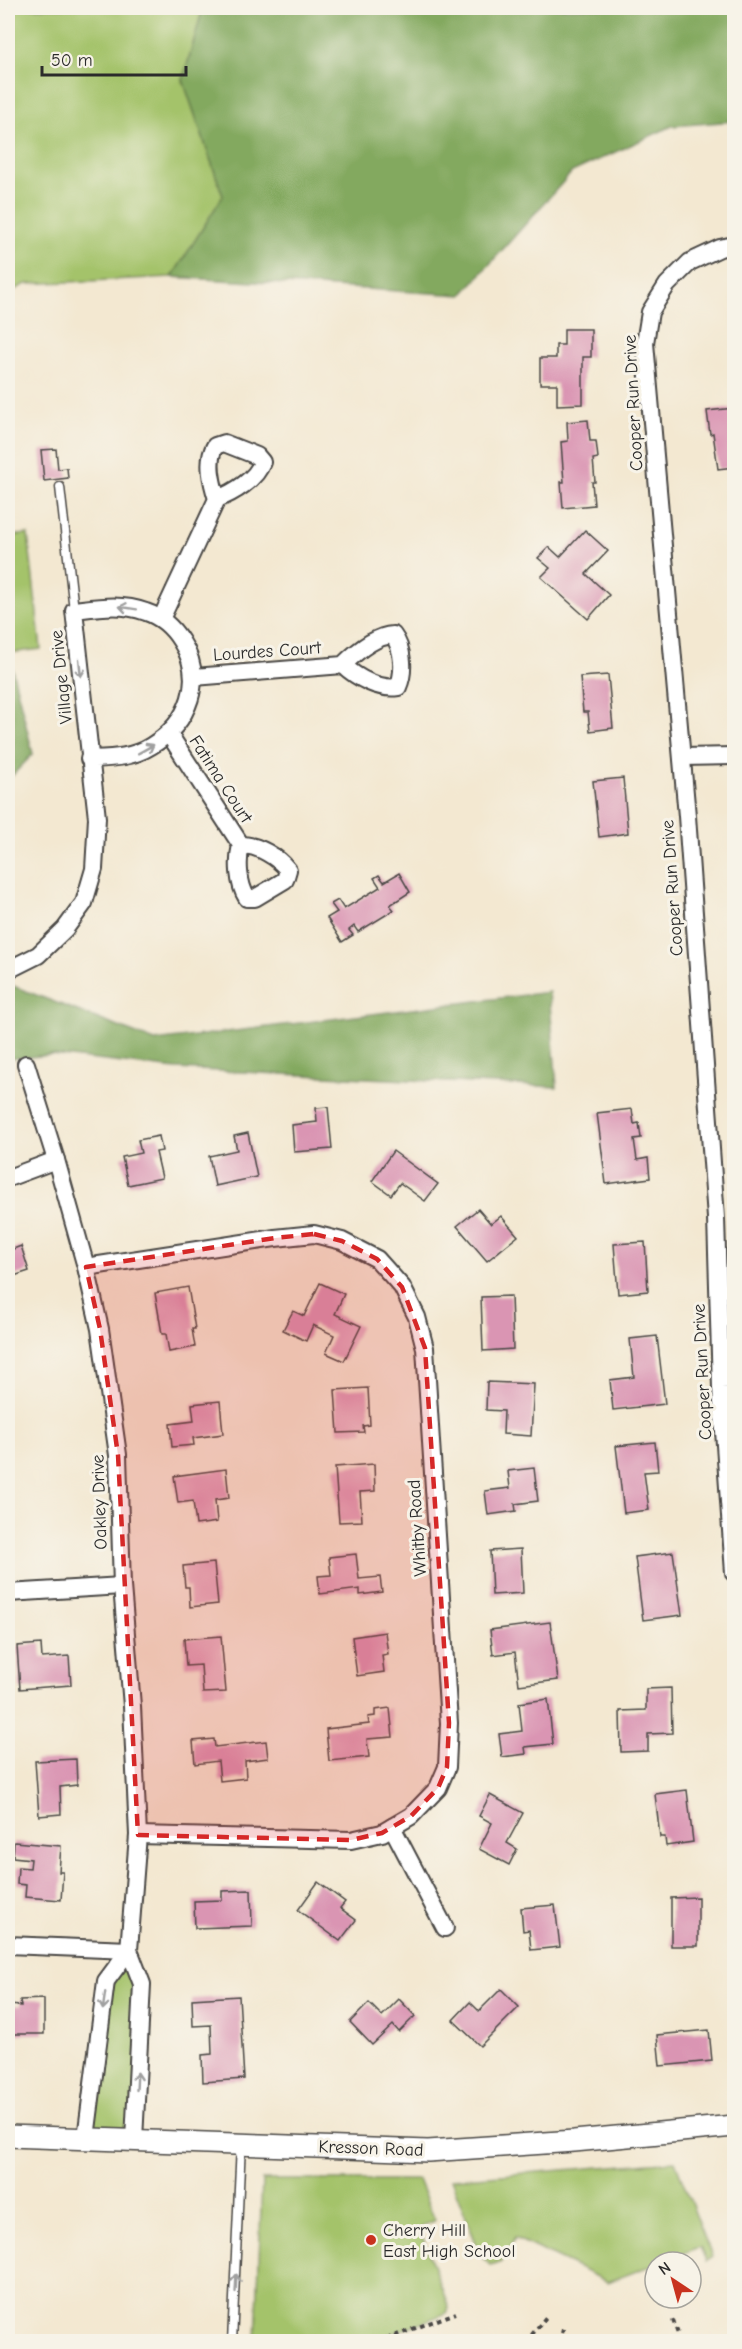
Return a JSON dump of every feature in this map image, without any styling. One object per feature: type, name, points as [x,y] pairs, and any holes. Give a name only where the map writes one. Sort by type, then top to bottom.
[{"type":"street","name":"Cooper Run Drive","points":[[735,245],[720,248],[690,262],[668,285],[650,312],[645,343],[682,757],[716,1218],[728,1387],[735,1573]]},
{"type":"street","points":[[161,619],[217,499]]},
{"type":"street","name":"Village Drive","points":[[8,970],[38,955],[65,929],[84,903],[94,869],[97,818],[89,759],[74,610],[121,606],[149,613],[161,619],[177,634],[191,661],[194,677],[193,688],[184,714],[169,734],[137,754],[123,758],[89,759]]},
{"type":"street","name":"Lourdes Court","points":[[194,677],[343,665]]},
{"type":"street","name":"Fatima Court","points":[[169,734],[241,845]]},
{"type":"street","points":[[682,757],[735,756]]},
{"type":"street","name":"Oakley Drive","points":[[26,1064],[86,1267],[100,1329],[118,1455],[122,1586],[132,1706],[138,1835],[129,1950]]},
{"type":"street","points":[[8,1178],[56,1160]]},
{"type":"street","name":"Whitby Road","points":[[86,1267],[314,1234],[342,1241],[377,1260],[402,1287],[417,1317],[425,1348],[449,1724],[447,1767],[438,1788],[411,1816],[382,1833],[351,1840],[138,1835]]},
{"type":"street","points":[[8,1593],[122,1586]]},
{"type":"street","points":[[392,1827],[445,1928]]},
{"type":"street","points":[[8,1945],[129,1950]]},
{"type":"street","points":[[86,2138],[106,1982],[129,1950]]},
{"type":"street","points":[[129,1950],[142,1984],[134,2140]]},
{"type":"street","name":"Kresson Road","points":[[8,2136],[428,2151],[540,2144],[735,2126]]},
{"type":"lane","points":[[60,487],[74,610]]},
{"type":"lane","points":[[232,2342],[242,2143]]},
{"type":"path","points":[[378,2342],[456,2313]]},
{"type":"path","points":[[526,2342],[546,2317]]},
{"type":"path","points":[[673,2320],[678,2334]]},
{"type":"path","points":[[560,2342],[564,2325]]},
{"type":"highlighted area","points":[[314,1234],[342,1241],[377,1259],[402,1287],[425,1348],[449,1723],[447,1767],[438,1788],[411,1816],[382,1833],[351,1840],[138,1835],[118,1455],[100,1329],[86,1267]]},
{"type":"green space","points":[[8,8],[203,8],[183,80],[223,196],[172,277],[26,284],[8,293]]},
{"type":"green space","points":[[203,8],[734,8],[734,121],[672,126],[572,172],[462,295],[172,277],[223,196],[183,80]]},
{"type":"green space","points":[[28,534],[41,649],[10,653],[8,536]]},
{"type":"green space","points":[[8,652],[33,754],[8,780]]},
{"type":"green space","points":[[8,984],[155,1041],[549,992],[557,1087],[176,1069],[52,1055],[8,1059]]},
{"type":"green space","points":[[129,1950],[142,1984],[134,2140],[86,2138],[106,1981]]},
{"type":"green space","points":[[675,2161],[712,2257],[706,2261],[700,2247],[692,2250],[643,2250],[643,2269],[608,2282],[515,2238],[501,2262],[490,2265],[481,2256],[451,2179]]},
{"type":"green space","points":[[262,2180],[418,2180],[435,2220],[423,2225],[420,2230],[449,2308],[447,2313],[372,2341],[256,2341]]},
{"type":"building","points":[[564,329],[591,329],[591,357],[583,357],[583,404],[557,405],[557,384],[540,384],[540,358],[556,358],[556,345],[564,345]]},
{"type":"building","points":[[734,408],[734,467],[718,469],[707,411]]},
{"type":"building","points":[[588,420],[590,441],[596,441],[598,458],[593,459],[594,505],[563,508],[561,442],[568,441],[567,422]]},
{"type":"building","points":[[56,449],[58,469],[67,468],[68,478],[44,481],[41,450]]},
{"type":"building","points":[[585,530],[608,551],[586,574],[609,595],[588,619],[541,577],[550,568],[538,558],[549,547],[560,557]]},
{"type":"building","points":[[608,675],[613,728],[590,731],[588,712],[583,712],[580,677]]},
{"type":"building","points":[[623,778],[628,833],[599,837],[593,781]]},
{"type":"building","points":[[399,873],[410,892],[390,905],[394,910],[358,932],[354,926],[349,930],[353,935],[342,942],[327,918],[337,912],[331,904],[338,900],[344,909],[380,887],[374,878],[379,875],[384,882]]},
{"type":"building","points":[[328,1107],[332,1149],[294,1152],[292,1125],[317,1122],[316,1108]]},
{"type":"building","points":[[632,1109],[634,1124],[639,1123],[641,1138],[634,1139],[637,1160],[648,1158],[650,1178],[606,1184],[597,1113]]},
{"type":"building","points":[[248,1133],[257,1177],[215,1186],[209,1156],[237,1150],[234,1136]]},
{"type":"building","points":[[159,1136],[162,1151],[156,1152],[162,1178],[128,1185],[122,1157],[141,1153],[138,1140]]},
{"type":"building","points":[[393,1151],[438,1184],[425,1201],[400,1183],[391,1195],[372,1181]]},
{"type":"building","points":[[478,1209],[491,1224],[501,1216],[518,1236],[487,1261],[457,1226]]},
{"type":"building","points":[[645,1242],[648,1291],[618,1294],[614,1244]]},
{"type":"building","points":[[21,1246],[29,1271],[8,1278],[8,1251]]},
{"type":"building","points":[[320,1283],[344,1294],[335,1314],[361,1326],[344,1361],[326,1353],[334,1335],[313,1325],[306,1341],[283,1330],[293,1311],[304,1316]]},
{"type":"building","points":[[188,1287],[195,1329],[192,1329],[195,1347],[169,1352],[166,1334],[162,1334],[155,1293]]},
{"type":"building","points":[[511,1296],[513,1349],[483,1351],[481,1297]]},
{"type":"building","points":[[657,1336],[665,1404],[613,1410],[610,1380],[634,1377],[630,1339]]},
{"type":"building","points":[[487,1382],[534,1384],[531,1436],[503,1434],[504,1411],[486,1410]]},
{"type":"building","points":[[368,1388],[370,1425],[363,1426],[364,1432],[338,1433],[335,1390]]},
{"type":"building","points":[[220,1401],[223,1434],[193,1438],[194,1445],[172,1447],[170,1424],[194,1421],[192,1404]]},
{"type":"building","points":[[655,1442],[658,1471],[644,1472],[649,1510],[624,1513],[616,1446]]},
{"type":"building","points":[[374,1464],[375,1491],[360,1492],[362,1521],[339,1522],[335,1467]]},
{"type":"building","points":[[534,1468],[538,1501],[515,1504],[516,1511],[488,1515],[485,1491],[510,1488],[508,1471]]},
{"type":"building","points":[[226,1469],[229,1498],[215,1500],[217,1522],[196,1525],[193,1501],[178,1503],[174,1476]]},
{"type":"building","points":[[521,1549],[523,1593],[492,1595],[490,1551]]},
{"type":"building","points":[[673,1552],[682,1615],[643,1620],[635,1557]]},
{"type":"building","points":[[356,1554],[359,1579],[380,1577],[382,1592],[360,1595],[360,1589],[320,1594],[318,1576],[331,1575],[329,1557]]},
{"type":"building","points":[[214,1563],[218,1604],[190,1607],[189,1587],[185,1587],[183,1566]]},
{"type":"building","points":[[550,1622],[558,1680],[519,1685],[515,1652],[493,1655],[490,1630]]},
{"type":"building","points":[[385,1632],[388,1654],[382,1655],[384,1672],[357,1676],[352,1637]]},
{"type":"building","points":[[221,1636],[226,1692],[203,1693],[201,1665],[186,1666],[184,1639]]},
{"type":"building","points":[[41,1644],[42,1658],[69,1656],[71,1685],[20,1689],[17,1646]]},
{"type":"building","points":[[671,1688],[672,1733],[648,1734],[648,1751],[621,1752],[620,1711],[646,1710],[646,1689]]},
{"type":"building","points":[[548,1699],[553,1744],[525,1747],[526,1754],[502,1757],[499,1734],[522,1731],[519,1703]]},
{"type":"building","points":[[390,1708],[393,1737],[367,1739],[369,1757],[329,1761],[326,1729],[369,1724],[368,1717],[375,1716],[375,1710]]},
{"type":"building","points":[[214,1739],[215,1747],[266,1741],[268,1758],[245,1761],[246,1778],[220,1781],[218,1761],[195,1764],[193,1741]]},
{"type":"building","points":[[76,1759],[77,1785],[60,1787],[61,1814],[39,1816],[35,1761]]},
{"type":"building","points":[[687,1790],[693,1842],[666,1846],[665,1837],[660,1837],[655,1794]]},
{"type":"building","points":[[490,1795],[523,1813],[507,1843],[517,1849],[509,1865],[479,1849],[492,1823],[479,1816]]},
{"type":"building","points":[[14,1842],[61,1846],[59,1872],[63,1872],[61,1900],[25,1897],[26,1885],[17,1884],[18,1867],[30,1868],[31,1859],[13,1857]]},
{"type":"building","points":[[318,1882],[345,1902],[340,1908],[356,1920],[340,1941],[298,1910]]},
{"type":"building","points":[[251,1890],[252,1926],[195,1928],[194,1901],[222,1900],[222,1891]]},
{"type":"building","points":[[698,1897],[698,1946],[671,1946],[671,1898]]},
{"type":"building","points":[[555,1905],[560,1947],[531,1950],[529,1930],[523,1931],[521,1908]]},
{"type":"building","points":[[501,1989],[519,2007],[480,2046],[453,2020],[470,2002],[479,2011]]},
{"type":"building","points":[[239,1996],[244,2079],[203,2082],[202,2055],[212,2054],[211,2025],[193,2026],[192,1999]]},
{"type":"building","points":[[44,1999],[44,2034],[8,2034],[8,2005],[21,2006],[20,2000]]},
{"type":"building","points":[[399,1999],[415,2016],[399,2032],[393,2025],[372,2045],[350,2022],[369,2003],[382,2016]]},
{"type":"building","points":[[709,2030],[712,2061],[660,2066],[657,2035]]},
{"type":"place","name":"Cherry Hill East High School","points":[[371,2240]]}]
